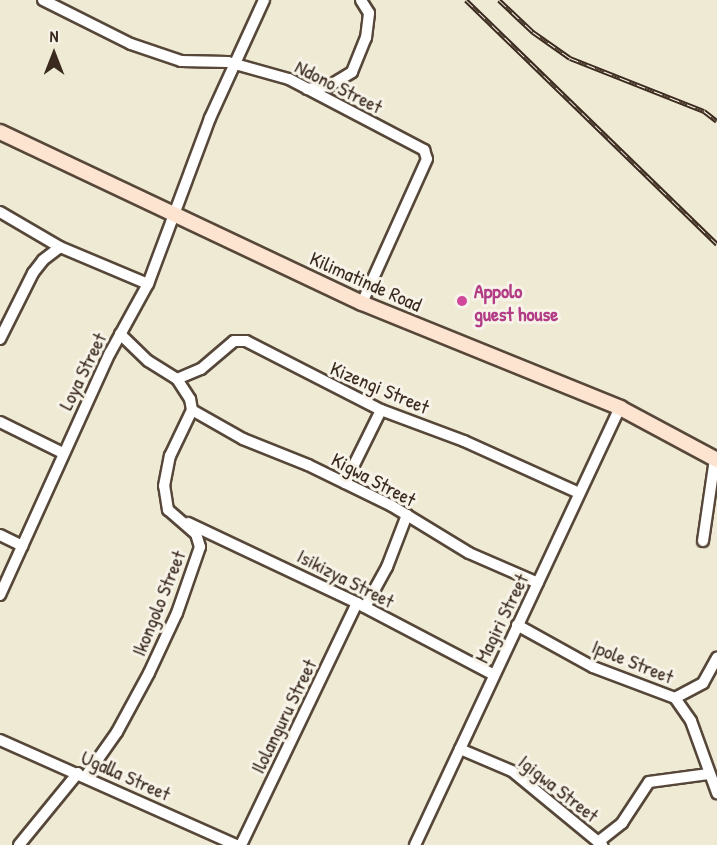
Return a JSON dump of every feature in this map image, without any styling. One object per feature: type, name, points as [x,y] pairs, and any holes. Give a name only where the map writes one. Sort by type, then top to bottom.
[{"type":"main road","name":"Kilimatinde Road","points":[[0,132],[176,213],[362,303],[621,408],[716,459]]},
{"type":"street","name":"Ndono Street","points":[[43,0],[131,44],[181,61],[236,64],[281,76],[417,144],[427,154],[362,303]]},
{"type":"street","name":"Loya Street","points":[[0,595],[63,453],[120,334],[148,284],[176,213],[186,177],[264,0]]},
{"type":"street","points":[[306,89],[329,86],[352,72],[366,38],[369,13],[361,0]]},
{"type":"street","points":[[0,212],[60,247],[148,284]]},
{"type":"street","points":[[0,339],[33,273],[43,260],[60,247]]},
{"type":"street","points":[[120,334],[148,361],[177,379],[192,410]]},
{"type":"street","name":"Kizengi Street","points":[[177,379],[201,369],[234,341],[246,341],[381,410],[464,441],[579,493]]},
{"type":"street","name":"Magiri Street","points":[[415,845],[621,408]]},
{"type":"street","name":"Kigwa Street","points":[[192,410],[243,439],[345,483],[407,515],[499,568],[538,583]]},
{"type":"street","name":"Ikongolo Street","points":[[82,775],[117,732],[149,673],[197,560],[196,534],[168,510],[164,486],[170,456],[192,410]]},
{"type":"street","points":[[345,483],[381,410]]},
{"type":"street","points":[[0,422],[63,453]]},
{"type":"street","points":[[703,541],[716,459]]},
{"type":"street","name":"Ilolanguru Street","points":[[242,845],[407,515]]},
{"type":"street","name":"Isikizya Street","points":[[179,521],[361,605],[494,675]]},
{"type":"street","points":[[0,535],[23,546]]},
{"type":"street","name":"Ipole Street","points":[[517,625],[593,667],[675,698],[691,722],[708,774],[717,793]]},
{"type":"street","points":[[675,698],[703,683],[717,658]]},
{"type":"street","name":"Ugalla Street","points":[[0,740],[236,845]]},
{"type":"street","name":"Igigwa Street","points":[[460,749],[512,771],[600,843]]},
{"type":"street","points":[[600,843],[622,823],[649,782],[708,774]]},
{"type":"street","points":[[19,845],[82,775]]},
{"type":"railway","points":[[466,0],[717,244]]},
{"type":"railway","points":[[499,0],[533,32],[570,58],[704,111],[717,121]]},
{"type":"place","name":"Appolo guest house","points":[[462,301]]}]
